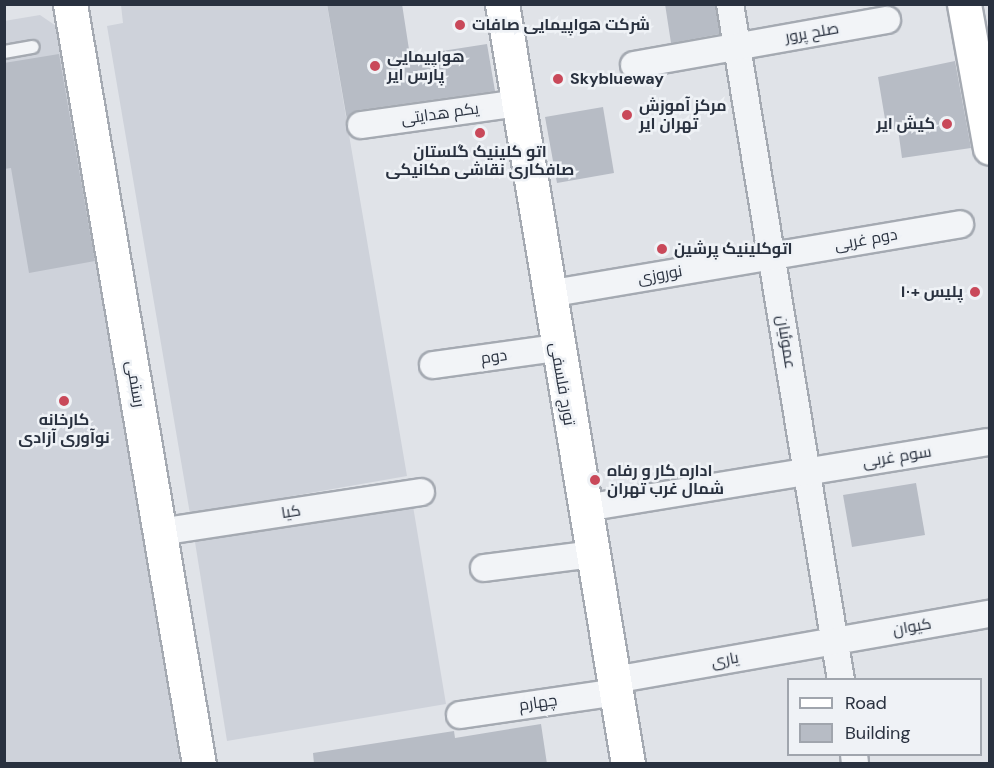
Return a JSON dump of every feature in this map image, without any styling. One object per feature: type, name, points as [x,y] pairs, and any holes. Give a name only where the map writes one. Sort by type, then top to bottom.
[{"type":"street","name":"رستمی","points":[[70,4],[200,764]]},
{"type":"street","name":"تورج فلسفی","points":[[502,4],[555,348],[593,554],[627,764]]},
{"type":"street","name":"عموئیان","points":[[730,4],[842,678]]},
{"type":"street","points":[[964,4],[990,148]]},
{"type":"street","name":"صلح پرور","points":[[634,64],[887,20]]},
{"type":"street","name":"یکم هدایتی","points":[[361,125],[519,103]]},
{"type":"street","name":"دوم غربی","points":[[771,256],[960,224]]},
{"type":"street","name":"نوروزی","points":[[548,294],[771,256]]},
{"type":"street","name":"دوم","points":[[433,365],[555,348]]},
{"type":"street","name":"سوم غربی","points":[[585,508],[987,442]]},
{"type":"street","name":"کیا","points":[[160,532],[422,492]]},
{"type":"street","points":[[484,568],[593,554]]},
{"type":"street","name":"کیوان","points":[[835,641],[990,614]]},
{"type":"street","name":"یاری","points":[[615,686],[835,641]]},
{"type":"street","name":"چهارم","points":[[460,715],[615,686]]},
{"type":"lane","points":[[4,52],[33,47]]},
{"type":"shaded area","points":[[121,5],[327,5],[407,476],[190,514],[107,26],[123,23]]},
{"type":"shaded area","name":"کارخانه نوآوری آزادی","points":[[40,15],[62,30],[66,39],[180,763],[5,764],[4,21]]},
{"type":"shaded area","points":[[412,500],[446,704],[227,741],[194,536]]},
{"type":"building","name":"هواپیمایی پارس ایر","points":[[327,4],[402,4],[410,56],[487,44],[495,91],[359,110],[347,120]]},
{"type":"building","points":[[665,4],[715,4],[720,34],[671,43]]},
{"type":"building","points":[[59,54],[95,261],[29,273],[11,168],[4,169],[4,63]]},
{"type":"building","points":[[955,61],[971,148],[902,158],[898,129],[887,131],[878,77]]},
{"type":"building","points":[[603,107],[614,173],[557,183],[545,117]]},
{"type":"building","points":[[916,483],[925,535],[852,547],[843,495]]},
{"type":"building","points":[[541,724],[547,764],[314,764],[313,753],[454,731],[455,738]]},
{"type":"place","name":"شرکت هواپیمایی صافات","points":[[460,25]]},
{"type":"place","name":"هواپیمایی پارس ایر","points":[[375,66]]},
{"type":"place","name":"Skyblueway","points":[[558,79]]},
{"type":"place","name":"مرکز آموزش تهران ایر","points":[[627,115]]},
{"type":"place","name":"کیش ایر","points":[[947,124]]},
{"type":"place","name":"اتو کلینیک گلستان صافکاری نقاشی مکانیکی","points":[[480,133]]},
{"type":"place","name":"اتوکلینیک پرشین","points":[[662,249]]},
{"type":"place","name":"پلیس +۱۰","points":[[975,292]]},
{"type":"place","name":"کارخانه نوآوری آزادی","points":[[64,401]]},
{"type":"place","name":"اداره کار و رفاه شمال غرب تهران","points":[[595,480]]}]
